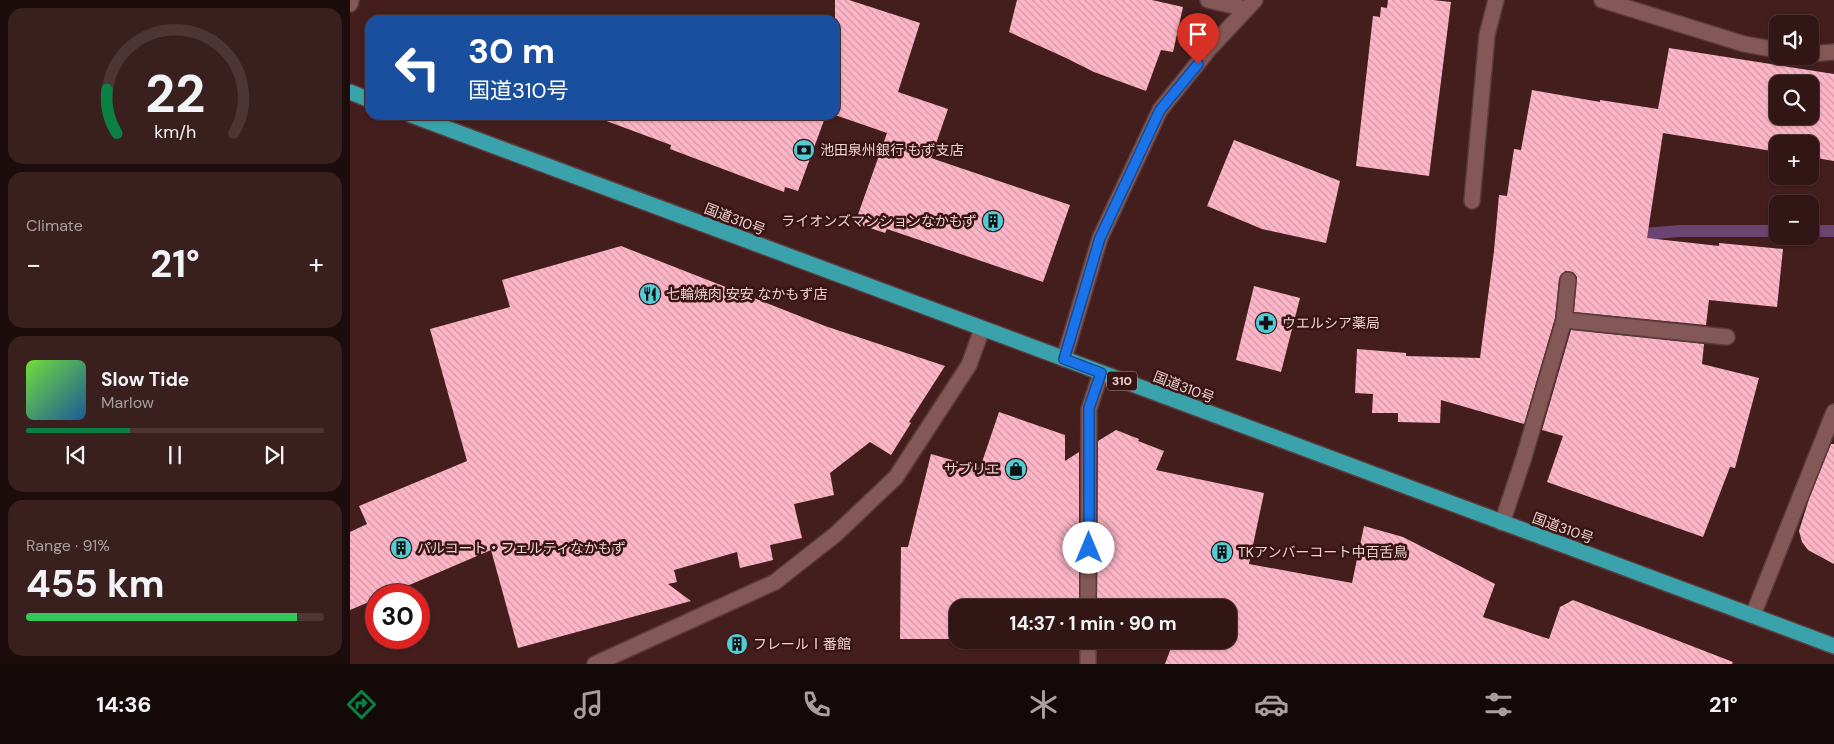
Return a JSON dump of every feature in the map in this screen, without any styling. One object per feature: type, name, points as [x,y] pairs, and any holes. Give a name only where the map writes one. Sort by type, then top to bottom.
[{"type":"highway","points":[[350,92],[365,98]]},
{"type":"highway","name":"国道310号","points":[[424,120],[1834,646]]},
{"type":"street","points":[[350,4],[351,0]]},
{"type":"street","points":[[1208,0],[1251,4]]},
{"type":"street","points":[[1472,201],[1488,35],[1496,0]]},
{"type":"street","points":[[1602,0],[1744,44],[1769,48]]},
{"type":"street","points":[[1064,359],[1100,238],[1160,110],[1210,48],[1251,4]]},
{"type":"street","points":[[1819,53],[1834,52]]},
{"type":"street","points":[[1502,523],[1524,457],[1564,320],[1568,280]]},
{"type":"street","points":[[1564,320],[1727,337]]},
{"type":"street","points":[[595,664],[775,582],[836,534],[896,477],[969,365],[982,329]]},
{"type":"street","points":[[1088,599],[1089,408],[1101,373]]},
{"type":"street","points":[[1753,615],[1834,412]]},
{"type":"street","points":[[1088,649],[1088,664]]},
{"type":"building","points":[[835,0],[849,0],[920,23],[898,92],[948,109],[931,158],[1070,205],[1043,282],[887,229],[885,233],[855,223],[887,133],[840,117],[840,15],[835,15]]},
{"type":"building","points":[[1017,0],[1152,0],[1183,7],[1173,52],[1161,50],[1146,91],[1094,72],[1009,32]]},
{"type":"building","points":[[1388,0],[1451,2],[1429,176],[1356,166],[1373,16],[1380,17],[1381,7],[1387,8]]},
{"type":"building","points":[[1669,48],[1834,74],[1834,161],[1819,158],[1819,135],[1769,135],[1769,151],[1663,133],[1647,238],[1719,246],[1719,243],[1783,249],[1777,307],[1709,300],[1706,325],[1574,312],[1577,277],[1573,272],[1565,271],[1559,279],[1555,318],[1524,424],[1441,400],[1440,423],[1398,422],[1398,413],[1372,413],[1373,394],[1355,393],[1357,349],[1406,353],[1406,356],[1480,358],[1494,251],[1499,195],[1507,196],[1514,149],[1521,150],[1532,90],[1600,102],[1600,100],[1658,109]]},
{"type":"building","points":[[604,120],[824,120],[798,191],[785,187],[784,192],[670,149],[671,145]]},
{"type":"building","points":[[1234,140],[1340,181],[1326,243],[1262,229],[1207,206]]},
{"type":"building","points":[[621,246],[825,326],[945,366],[909,422],[911,423],[891,455],[870,442],[830,473],[834,495],[794,504],[802,538],[770,545],[773,560],[740,568],[737,552],[674,570],[677,582],[668,584],[691,601],[518,648],[491,550],[412,584],[365,584],[365,604],[350,610],[350,532],[367,524],[359,506],[467,461],[430,329],[510,307],[502,280]]},
{"type":"building","name":"ウエルシア薬局","points":[[1254,286],[1300,298],[1281,372],[1236,360]]},
{"type":"building","points":[[1571,330],[1704,344],[1702,364],[1759,378],[1735,468],[1730,467],[1703,537],[1547,482],[1563,436],[1542,430]]},
{"type":"building","points":[[999,412],[1065,435],[1065,461],[1079,452],[1079,599],[949,599],[949,639],[900,639],[901,547],[908,547],[931,454],[980,468]]},
{"type":"building","points":[[1116,430],[1164,451],[1156,470],[1264,493],[1249,564],[1352,583],[1364,526],[1403,537],[1495,584],[1483,617],[1549,639],[1560,607],[1573,600],[1733,662],[1732,664],[1165,664],[1171,649],[1237,649],[1237,599],[1097,599],[1098,441]]},
{"type":"building","points":[[1831,444],[1834,444],[1834,564],[1808,550],[1802,542],[1799,531],[1809,499]]},
{"type":"waterway","points":[[1633,235],[1679,231],[1769,231]]},
{"type":"waterway","points":[[1819,231],[1834,231]]},
{"type":"place","name":"池田泉州銀行 もず支店","points":[[804,150]]},
{"type":"place","name":"ライオンズマンションなかもず","points":[[993,221]]},
{"type":"place","name":"七輪焼肉 安安 なかもず店","points":[[650,294]]},
{"type":"place","name":"ウエルシア薬局","points":[[1266,323]]},
{"type":"place","name":"サブリエ","points":[[1016,469]]},
{"type":"place","name":"パルコート・フェルティなかもず","points":[[401,548]]},
{"type":"place","name":"TKアンバーコート中百舌鳥","points":[[1222,552]]},
{"type":"place","name":"フレールⅠ番館","points":[[737,644]]},
{"type":"route","points":[[1089,548],[1089,408],[1101,373],[1064,359],[1100,238],[1160,110],[1198,64]]}]
